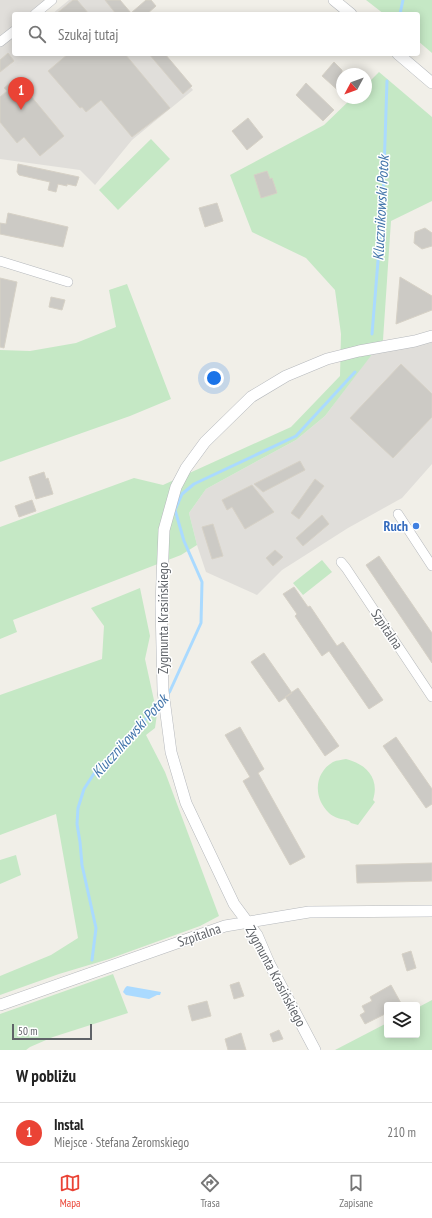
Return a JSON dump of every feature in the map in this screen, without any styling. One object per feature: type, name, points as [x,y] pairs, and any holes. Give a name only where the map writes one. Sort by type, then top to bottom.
[{"type":"street","points":[[37,12],[52,0]]},
{"type":"street","points":[[334,0],[348,12]]},
{"type":"street","points":[[0,42],[12,33]]},
{"type":"street","points":[[400,56],[432,83]]},
{"type":"street","points":[[0,261],[68,282]]},
{"type":"street","name":"Zygmunta Krasińskiego","points":[[315,1050],[269,963],[257,935],[234,904],[186,803],[172,752],[163,691],[161,604],[164,530],[176,487],[186,468],[205,442],[251,397],[280,380],[327,360],[359,351],[415,341],[432,336]]},
{"type":"street","points":[[398,514],[432,566]]},
{"type":"street","name":"Szpitalna","points":[[341,562],[432,697]]},
{"type":"street","name":"Szpitalna","points":[[0,1005],[225,926],[247,921],[309,912],[432,911]]},
{"type":"shaded area","points":[[0,0],[49,0],[44,12],[12,12],[12,56],[165,56],[193,90],[132,140],[95,185],[80,170],[0,159]]},
{"type":"shaded area","points":[[69,0],[119,0],[128,12],[54,12]]},
{"type":"shaded area","points":[[432,342],[432,464],[402,498],[348,528],[282,570],[257,595],[206,572],[189,513],[206,489],[296,440],[325,416],[374,351]]},
{"type":"green space","points":[[366,0],[432,0],[432,53],[420,43],[420,12],[381,12]]},
{"type":"green space","points":[[379,72],[432,117],[432,201],[391,221],[383,340],[325,416],[296,440],[206,489],[189,513],[197,545],[181,555],[13,620],[17,632],[0,639],[0,527],[134,478],[163,485],[291,427],[340,376],[341,334],[335,290],[306,258],[252,232],[230,175],[324,125],[346,104],[372,104],[372,79]]},
{"type":"green space","points":[[151,139],[170,159],[118,210],[99,190]]},
{"type":"green space","points":[[127,284],[171,399],[130,416],[0,462],[0,350],[30,351],[76,343],[116,327],[109,290]]},
{"type":"green space","points":[[322,560],[332,572],[303,595],[293,583]]},
{"type":"green space","points":[[140,588],[150,636],[145,659],[157,714],[155,728],[146,735],[165,772],[219,916],[200,926],[109,959],[59,974],[0,995],[0,976],[51,955],[78,938],[56,814],[0,835],[0,695],[102,659],[104,626],[91,608]]},
{"type":"green space","points":[[346,759],[360,764],[365,768],[370,773],[375,785],[373,800],[375,802],[358,825],[331,815],[324,807],[318,793],[319,779],[322,772],[333,762]]},
{"type":"green space","points":[[16,855],[21,875],[0,884],[0,860]]},
{"type":"green space","points":[[113,974],[128,1013],[53,1037],[26,1050],[0,1050],[0,1014]]},
{"type":"green space","points":[[432,1000],[432,1050],[335,1050],[384,1025],[384,1038],[420,1038],[420,1006]]},
{"type":"water","points":[[127,986],[161,992],[160,995],[149,999],[126,995],[123,992]]},
{"type":"building","points":[[73,0],[77,0],[87,12],[58,12]]},
{"type":"building","points":[[105,0],[120,0],[130,12],[114,12]]},
{"type":"building","points":[[146,0],[151,0],[156,6],[149,12],[132,12]]},
{"type":"building","points":[[8,53],[14,61],[0,72],[0,60]]},
{"type":"building","points":[[66,56],[127,56],[170,108],[132,137],[101,100],[86,112],[82,107],[80,108],[48,71]]},
{"type":"building","points":[[151,56],[167,56],[192,86],[183,94]]},
{"type":"building","points":[[334,62],[340,68],[336,68],[336,89],[322,76]]},
{"type":"building","points":[[16,78],[64,136],[40,156],[24,137],[17,143],[0,122],[0,97],[7,91],[4,88]]},
{"type":"building","points":[[306,83],[334,110],[323,121],[296,95]]},
{"type":"building","points":[[248,118],[263,137],[247,150],[232,131]]},
{"type":"building","points":[[18,164],[79,177],[76,186],[58,184],[56,192],[48,190],[50,182],[19,175],[17,172]]},
{"type":"building","points":[[267,171],[270,179],[272,178],[277,193],[261,198],[254,175]]},
{"type":"building","points":[[217,203],[223,221],[205,227],[199,208]]},
{"type":"building","points":[[8,213],[68,227],[63,247],[0,234],[0,223],[6,224]]},
{"type":"building","points":[[425,228],[432,233],[432,246],[422,249],[414,243],[415,232]]},
{"type":"building","points":[[400,277],[432,296],[432,310],[396,324]]},
{"type":"building","points":[[0,278],[17,282],[4,348],[0,347]]},
{"type":"building","points":[[51,297],[65,300],[62,310],[49,307]]},
{"type":"building","points":[[401,364],[432,394],[432,417],[393,458],[350,418]]},
{"type":"building","points":[[300,461],[305,470],[263,492],[254,484]]},
{"type":"building","points":[[44,472],[46,479],[48,478],[53,494],[36,499],[29,477]]},
{"type":"building","points":[[315,479],[324,486],[299,519],[291,513]]},
{"type":"building","points":[[252,485],[274,512],[245,529],[232,507],[227,510],[222,500]]},
{"type":"building","points":[[32,500],[36,511],[19,517],[15,506]]},
{"type":"building","points":[[322,515],[329,524],[303,546],[296,538]]},
{"type":"building","points":[[213,524],[223,556],[212,559],[202,527]]},
{"type":"building","points":[[275,550],[283,557],[273,566],[266,558]]},
{"type":"building","points":[[379,556],[432,633],[432,663],[366,565]]},
{"type":"building","points":[[294,587],[308,607],[310,606],[337,646],[343,642],[383,700],[369,709],[329,651],[322,656],[295,616],[297,614],[283,594]]},
{"type":"building","points":[[264,653],[292,693],[279,702],[251,662]]},
{"type":"building","points":[[298,688],[339,746],[325,756],[285,697]]},
{"type":"building","points":[[240,727],[264,769],[258,773],[305,857],[290,865],[243,781],[250,777],[225,735]]},
{"type":"building","points":[[396,737],[432,789],[432,804],[426,808],[383,746]]},
{"type":"building","points":[[432,863],[432,881],[357,883],[356,865]]},
{"type":"building","points":[[411,951],[416,968],[407,971],[402,954]]},
{"type":"building","points":[[239,982],[244,996],[234,999],[230,985]]},
{"type":"building","points":[[391,985],[400,1002],[384,1002],[384,1014],[365,1024],[360,1015],[365,1012],[362,1006],[372,1001],[370,997]]},
{"type":"building","points":[[207,1001],[211,1016],[192,1021],[188,1006]]},
{"type":"building","points":[[279,1030],[283,1039],[273,1042],[270,1034]]},
{"type":"building","points":[[241,1033],[246,1050],[228,1050],[225,1039]]},
{"type":"waterway","name":"Klucznikowski Potok","points":[[400,12],[403,0]]},
{"type":"waterway","name":"Klucznikowski Potok","points":[[372,334],[383,200],[387,81]]},
{"type":"waterway","name":"Klucznikowski Potok","points":[[167,695],[201,623],[202,582],[184,541],[175,510],[182,494],[194,484],[296,436],[355,372]]},
{"type":"waterway","name":"Klucznikowski Potok","points":[[92,960],[96,928],[82,865],[77,824],[78,808],[84,789],[95,772],[161,703]]},
{"type":"place","name":"Instal","points":[[21,110]]},
{"type":"place","name":"Ruch","points":[[416,526]]}]
